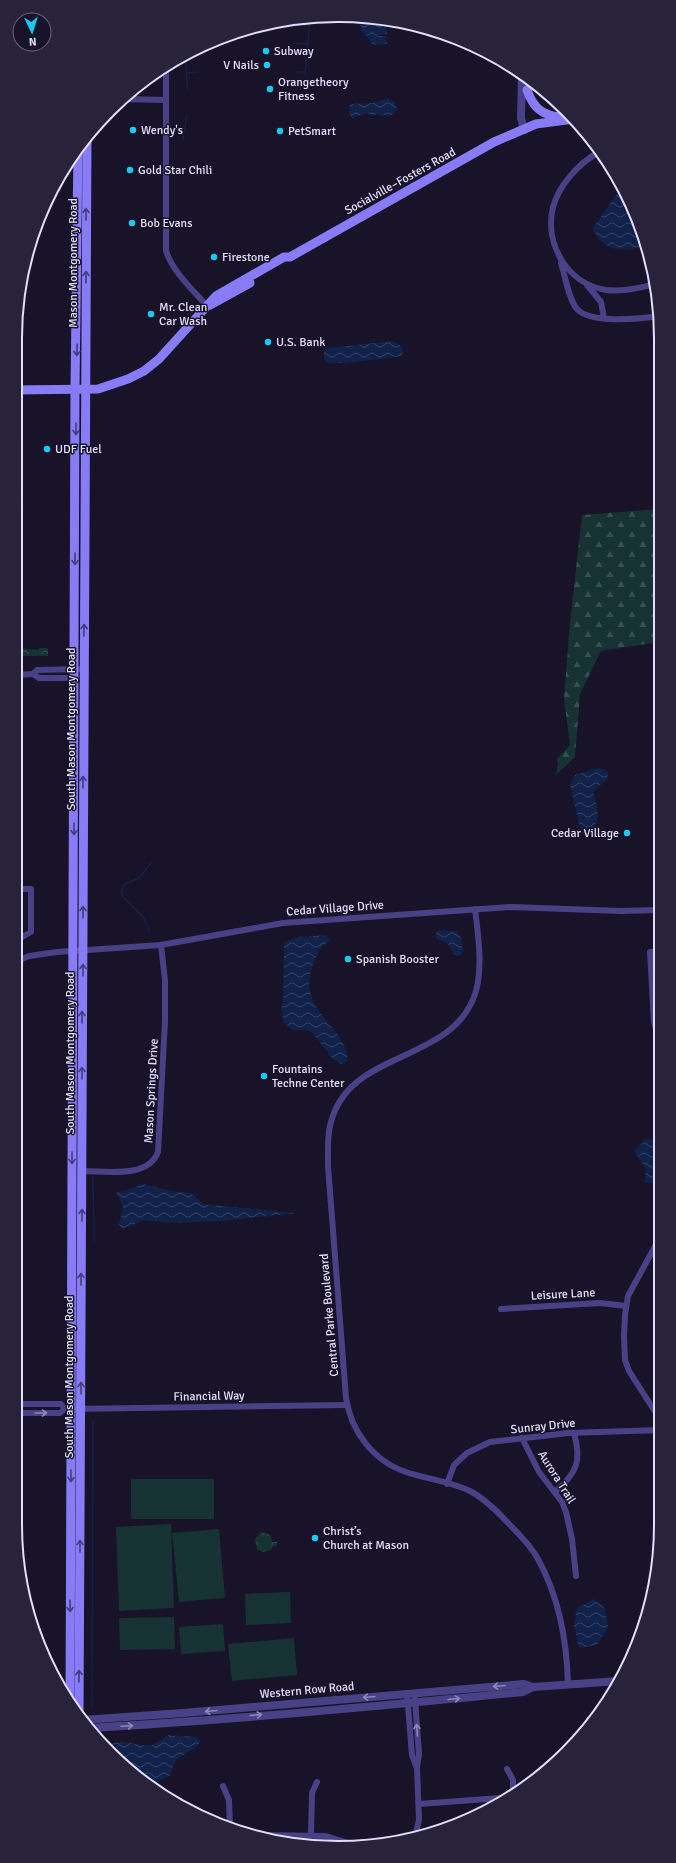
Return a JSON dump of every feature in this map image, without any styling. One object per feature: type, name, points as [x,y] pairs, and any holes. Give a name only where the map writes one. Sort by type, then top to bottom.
[{"type":"main road","points":[[527,90],[534,106],[541,113],[564,118]]},
{"type":"main road","name":"Socialville–Fosters Road","points":[[22,390],[80,390],[117,384],[144,371],[158,359],[190,322],[216,296],[226,289],[284,257],[290,257],[494,142],[536,124],[567,121]]},
{"type":"main road","name":"Mason Montgomery Road","points":[[80,390],[85,343],[87,146]]},
{"type":"main road","name":"Mason Montgomery Road","points":[[78,158],[77,311],[80,390]]},
{"type":"main road","name":"South Mason Montgomery Road","points":[[79,1706],[72,1409],[82,1171],[83,951],[79,674],[80,390]]},
{"type":"main road","name":"South Mason Montgomery Road","points":[[70,1693],[73,951],[79,674]]},
{"type":"street","points":[[166,73],[166,251],[170,261],[178,273],[207,306]]},
{"type":"street","points":[[522,81],[521,118],[524,130]]},
{"type":"street","points":[[524,130],[527,85]]},
{"type":"street","points":[[130,100],[166,100]]},
{"type":"street","points":[[595,155],[580,166],[564,185],[556,200],[552,216],[554,244],[575,306],[584,314],[604,318],[624,319],[653,316]]},
{"type":"street","points":[[560,258],[568,270],[585,283],[602,302],[604,318]]},
{"type":"street","points":[[585,283],[605,290],[618,291],[649,285]]},
{"type":"street","points":[[22,675],[33,674],[37,670],[79,674]]},
{"type":"street","points":[[22,889],[31,889],[31,932],[22,937]]},
{"type":"street","name":"Cedar Village Drive","points":[[22,960],[40,954],[161,945],[283,923],[511,907],[621,911],[654,910]]},
{"type":"street","name":"Central Parke Boulevard","points":[[476,909],[479,943],[479,978],[474,998],[464,1016],[453,1028],[436,1040],[363,1076],[348,1090],[341,1100],[330,1126],[328,1166],[347,1405],[358,1433],[378,1456],[392,1466],[405,1472],[469,1491],[497,1510],[538,1558],[550,1586],[561,1619],[568,1685]]},
{"type":"street","name":"Mason Springs Drive","points":[[82,1171],[141,1170],[152,1163],[158,1152],[165,1021],[165,980],[161,945]]},
{"type":"street","points":[[654,952],[650,952],[654,986]]},
{"type":"street","points":[[654,1248],[635,1282],[626,1306],[624,1352],[627,1368],[636,1386],[654,1411]]},
{"type":"street","name":"Leisure Lane","points":[[501,1308],[600,1303],[626,1306]]},
{"type":"street","points":[[22,1404],[61,1404],[72,1409]]},
{"type":"street","name":"Financial Way","points":[[72,1409],[347,1405]]},
{"type":"street","points":[[22,1413],[60,1413],[72,1409]]},
{"type":"street","name":"Sunray Drive","points":[[447,1484],[454,1465],[467,1453],[490,1442],[574,1433],[654,1430]]},
{"type":"street","points":[[555,1492],[562,1486],[575,1469],[578,1460],[579,1449],[574,1433]]},
{"type":"street","name":"Aurora Trail","points":[[522,1438],[539,1472],[562,1502],[570,1524],[576,1576]]},
{"type":"street","name":"Western Row Road","points":[[89,1719],[524,1684],[533,1687],[613,1681]]},
{"type":"street","name":"Western Row Road","points":[[96,1728],[154,1724],[523,1692],[533,1687]]},
{"type":"street","points":[[411,1693],[412,1755],[417,1767],[419,1804],[419,1820],[417,1831]]},
{"type":"street","points":[[508,1769],[513,1780],[513,1789]]},
{"type":"street","points":[[311,1835],[312,1793],[317,1782]]},
{"type":"street","points":[[223,1786],[229,1800],[230,1822]]},
{"type":"street","points":[[419,1804],[499,1797]]},
{"type":"street","points":[[276,1835],[311,1835],[334,1838],[341,1841]]},
{"type":"green space","points":[[654,509],[654,642],[601,651],[580,694],[575,757],[556,775],[558,765],[557,759],[570,745],[564,699],[570,622],[582,515]]},
{"type":"green space","points":[[22,648],[39,650],[39,648],[48,648],[48,656],[22,656]]},
{"type":"green space","points":[[131,1479],[214,1479],[214,1519],[131,1519]]},
{"type":"green space","points":[[171,1524],[174,1608],[119,1611],[116,1527]]},
{"type":"green space","points":[[219,1529],[225,1598],[179,1602],[172,1533]]},
{"type":"green space","points":[[261,1532],[271,1535],[272,1542],[277,1542],[277,1546],[272,1547],[271,1550],[263,1552],[257,1550],[255,1539]]},
{"type":"green space","points":[[290,1592],[291,1623],[246,1625],[245,1594]]},
{"type":"green space","points":[[174,1617],[175,1649],[120,1650],[119,1618]]},
{"type":"green space","points":[[223,1624],[225,1651],[181,1654],[179,1627]]},
{"type":"green space","points":[[294,1638],[297,1675],[232,1681],[228,1644]]},
{"type":"water","points":[[360,23],[387,26],[387,34],[377,35],[387,36],[387,44],[373,45],[367,36],[361,31]]},
{"type":"water","points":[[388,98],[395,102],[397,110],[391,116],[364,114],[352,118],[349,113],[350,104],[373,103]]},
{"type":"water","points":[[618,192],[630,217],[640,247],[620,249],[607,246],[601,242],[593,228]]},
{"type":"water","points":[[393,341],[401,346],[403,351],[402,356],[347,363],[328,363],[324,358],[324,351],[328,348]]},
{"type":"water","points":[[599,768],[607,771],[608,777],[593,792],[598,814],[595,824],[588,834],[581,832],[570,785],[575,775]]},
{"type":"water","points":[[438,930],[455,931],[461,937],[463,952],[459,956],[454,954],[448,944],[437,939],[435,935]]},
{"type":"water","points":[[326,935],[330,941],[321,947],[314,962],[310,979],[310,993],[322,1016],[339,1036],[345,1047],[348,1061],[341,1064],[332,1058],[311,1031],[293,1030],[284,1023],[281,1009],[283,1001],[284,942],[299,937]]},
{"type":"water","points":[[646,1139],[654,1140],[654,1183],[645,1183],[646,1169],[634,1151]]},
{"type":"water","points":[[143,1184],[171,1191],[191,1193],[203,1204],[296,1213],[221,1221],[170,1223],[145,1220],[122,1229],[119,1224],[123,1207],[116,1192],[125,1191]]},
{"type":"water","points":[[594,1599],[605,1608],[608,1627],[597,1645],[579,1648],[574,1626],[577,1608]]},
{"type":"water","points":[[168,1735],[197,1737],[201,1741],[197,1746],[179,1758],[171,1775],[155,1783],[130,1763],[111,1744],[122,1742],[152,1745]]},
{"type":"waterway","points":[[305,75],[309,24]]},
{"type":"waterway","points":[[298,25],[309,26]]},
{"type":"waterway","points":[[296,43],[308,44]]},
{"type":"waterway","points":[[186,61],[187,89]]},
{"type":"waterway","points":[[187,73],[199,72]]},
{"type":"waterway","points":[[296,72],[304,72]]},
{"type":"waterway","points":[[183,140],[187,114]]},
{"type":"waterway","points":[[149,931],[143,918],[125,899],[121,892],[125,884],[139,878],[151,863]]},
{"type":"waterway","points":[[93,1177],[94,1241]]},
{"type":"waterway","points":[[92,1707],[93,1421]]},
{"type":"place","name":"Subway","points":[[266,51]]},
{"type":"place","name":"V Nails","points":[[267,65]]},
{"type":"place","name":"Orangetheory Fitness","points":[[270,89]]},
{"type":"place","name":"Wendy's","points":[[133,130]]},
{"type":"place","name":"PetSmart","points":[[280,131]]},
{"type":"place","name":"Gold Star Chili","points":[[130,170]]},
{"type":"place","name":"Bob Evans","points":[[132,223]]},
{"type":"place","name":"Firestone","points":[[214,257]]},
{"type":"place","name":"Mr. Clean Car Wash","points":[[151,314]]},
{"type":"place","name":"U.S. Bank","points":[[268,342]]},
{"type":"place","name":"UDF Fuel","points":[[47,449]]},
{"type":"place","name":"Cedar Village","points":[[627,833]]},
{"type":"place","name":"Spanish Booster","points":[[348,959]]},
{"type":"place","name":"Fountains Techne Center","points":[[264,1076]]},
{"type":"place","name":"Christ’s Church at Mason","points":[[315,1538]]}]
